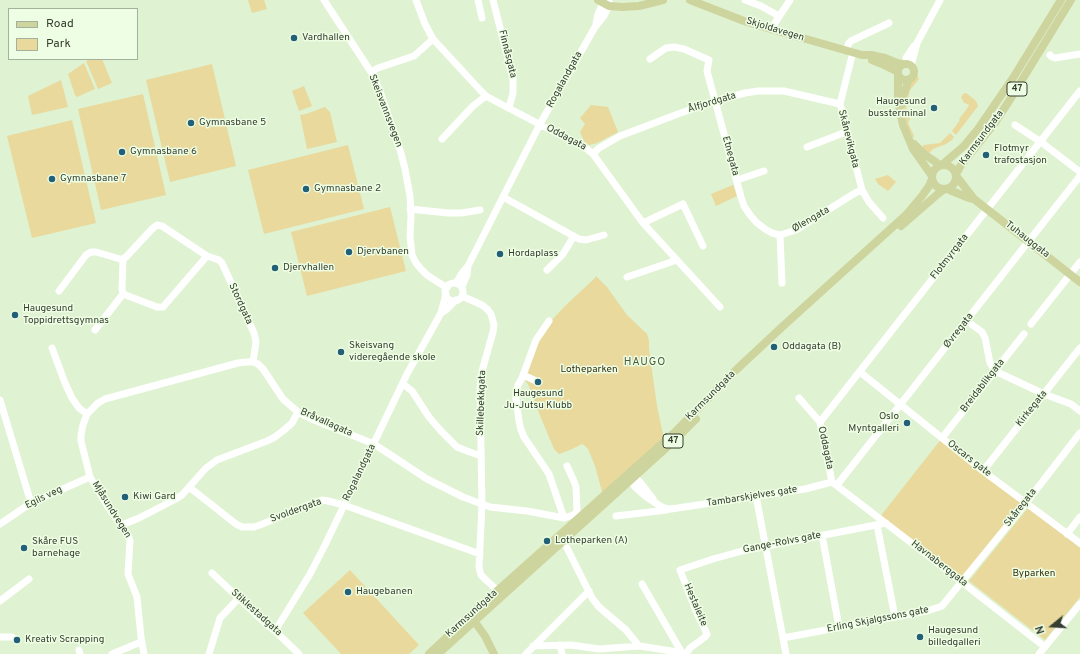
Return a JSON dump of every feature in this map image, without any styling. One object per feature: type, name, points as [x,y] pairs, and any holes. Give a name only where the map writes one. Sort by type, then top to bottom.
[{"type":"main road","points":[[605,2],[622,7],[638,2],[663,0]]},
{"type":"main road","name":"Skjoldavegen","points":[[690,0],[744,21],[862,55],[882,64],[898,74]]},
{"type":"main road","name":"Karmsundgata","points":[[942,165],[964,146],[1014,78],[1061,0]]},
{"type":"main road","name":"Karmsundgata","points":[[956,176],[961,165],[994,124],[1011,98],[1071,0]]},
{"type":"main road","name":"Skjoldavegen","points":[[862,55],[878,57],[906,65]]},
{"type":"main road","points":[[900,111],[903,96],[909,79],[912,77],[913,73],[913,70],[906,65],[899,67],[898,74],[898,102],[903,125],[913,149],[932,178],[933,182],[938,188],[946,189]]},
{"type":"main road","points":[[898,74],[902,79],[909,79]]},
{"type":"main road","points":[[910,141],[924,154],[942,165],[952,167],[956,176]]},
{"type":"main road","name":"47","points":[[932,178],[935,168],[942,165]]},
{"type":"main road","name":"47","points":[[946,189],[950,188],[955,183],[956,176]]},
{"type":"main road","name":"Tuhauggata","points":[[956,176],[974,199],[1080,282]]},
{"type":"main road","name":"Karmsundgata","points":[[429,654],[472,619],[631,477],[782,327],[906,215],[922,196],[929,186],[932,178]]},
{"type":"main road","name":"Karmsundgata","points":[[438,654],[498,591],[676,439],[740,373],[797,320],[899,228],[939,193],[946,189]]},
{"type":"main road","name":"Tuhauggata","points":[[946,189],[974,199]]},
{"type":"main road","points":[[472,619],[485,636],[494,654]]},
{"type":"street","name":"Skeisvannsvegen","points":[[324,0],[371,72],[380,91],[401,153],[408,182],[410,246],[414,259],[420,269],[446,291]]},
{"type":"street","name":"Oddagata","points":[[416,0],[425,24],[433,39],[486,96],[587,149],[593,154],[643,223],[720,307]]},
{"type":"street","points":[[478,0],[482,18]]},
{"type":"street","name":"Finnåsgata","points":[[493,0],[513,80],[514,93],[509,108]]},
{"type":"street","points":[[745,0],[761,6],[779,16]]},
{"type":"street","points":[[771,29],[790,0]]},
{"type":"street","points":[[906,65],[906,58],[917,43],[940,0]]},
{"type":"street","name":"Rogalandgata","points":[[459,285],[467,275],[468,266],[540,124],[595,27],[598,14],[605,2]]},
{"type":"street","points":[[850,51],[849,43],[851,40],[889,23]]},
{"type":"street","points":[[371,72],[378,68],[414,56],[433,39]]},
{"type":"street","name":"Etnegata","points":[[650,59],[666,48],[674,46],[709,60],[707,71],[744,206],[756,222],[764,229],[772,233],[780,234]]},
{"type":"street","name":"Skånevikgata","points":[[850,51],[840,104],[862,190],[869,202],[884,218]]},
{"type":"street","points":[[1050,55],[1055,58],[1080,54]]},
{"type":"street","name":"Ålfjordgata","points":[[593,154],[599,148],[620,136],[715,101],[745,93],[758,91],[784,92],[840,104]]},
{"type":"street","name":"Flotmyrgata","points":[[820,422],[1080,91]]},
{"type":"street","points":[[442,139],[473,106],[486,96]]},
{"type":"street","points":[[1015,125],[1041,142],[1080,172]]},
{"type":"street","points":[[807,147],[846,132]]},
{"type":"street","points":[[736,180],[764,171]]},
{"type":"street","name":"Øvregata","points":[[835,484],[901,405],[1030,242],[1080,176]]},
{"type":"street","name":"Ølengata","points":[[782,283],[780,234],[796,230],[862,190]]},
{"type":"street","points":[[503,197],[579,239],[586,240],[604,235]]},
{"type":"street","points":[[643,223],[683,204],[703,246]]},
{"type":"street","points":[[410,209],[448,214],[480,210]]},
{"type":"street","name":"Stordgata","points":[[123,259],[157,225],[162,226],[207,256],[219,260],[222,263],[254,333],[256,342],[253,362]]},
{"type":"street","points":[[548,270],[563,254],[574,236]]},
{"type":"street","points":[[59,291],[86,255],[91,252],[123,259],[123,294],[95,330]]},
{"type":"street","points":[[123,294],[157,308],[163,307],[207,256]]},
{"type":"street","points":[[627,277],[677,260]]},
{"type":"street","points":[[1031,324],[1080,262]]},
{"type":"street","points":[[450,284],[459,285],[463,290],[459,298],[450,299],[446,291],[450,284]]},
{"type":"street","name":"Rogalandgata","points":[[275,631],[310,574],[325,545],[402,384],[441,313],[446,291]]},
{"type":"street","name":"Rogalandgata","points":[[441,313],[459,298]]},
{"type":"street","name":"Skillebekkgata","points":[[459,298],[482,305],[491,314],[494,325],[482,371],[480,388],[482,505],[479,568],[481,575],[498,591]]},
{"type":"street","points":[[549,321],[536,340],[516,393],[521,430],[549,474],[564,518],[577,512],[576,487],[567,466]]},
{"type":"street","points":[[967,321],[982,332],[985,338],[990,363],[995,371],[1044,394],[1071,404],[1080,410]]},
{"type":"street","name":"Breidablikgata","points":[[942,438],[1024,334]]},
{"type":"street","points":[[52,348],[72,398],[79,408],[87,414],[98,403],[112,396],[238,363],[253,362]]},
{"type":"street","name":"Kirkegata","points":[[983,471],[1080,348]]},
{"type":"street","name":"Bråvallagata","points":[[253,362],[258,364],[263,369],[283,399],[298,412],[309,418],[374,444],[427,479],[482,505],[564,518]]},
{"type":"street","name":"Oscars gate","points":[[860,372],[983,471],[1080,543]]},
{"type":"street","points":[[523,375],[534,380]]},
{"type":"street","points":[[402,384],[412,391],[429,417],[450,440],[458,447],[481,456]]},
{"type":"street","name":"Oddagata","points":[[799,398],[820,422],[835,484]]},
{"type":"street","points":[[0,400],[31,503]]},
{"type":"street","points":[[122,525],[182,495],[210,464],[224,456],[275,436],[292,423],[298,412]]},
{"type":"street","name":"Mjåsundvegen","points":[[87,414],[83,425],[81,441],[90,477],[108,507],[122,525],[130,541],[128,574],[137,597],[141,642],[144,654]]},
{"type":"street","name":"Skåregata","points":[[962,582],[1080,433]]},
{"type":"street","name":"Egils veg","points":[[0,524],[31,503],[90,477]]},
{"type":"street","name":"Tambarskjelves gate","points":[[631,477],[634,487],[655,503],[664,508],[671,509]]},
{"type":"street","name":"Tambarskjelves gate","points":[[616,516],[835,484]]},
{"type":"street","name":"Havnaberggata","points":[[835,484],[1045,647]]},
{"type":"street","name":"Svoldergata","points":[[189,487],[236,524],[242,526],[254,527],[322,500],[344,505],[480,554]]},
{"type":"street","points":[[756,496],[786,654]]},
{"type":"street","points":[[1068,534],[1080,517]]},
{"type":"street","name":"Gange-Rolvs gate","points":[[680,570],[742,551],[886,523]]},
{"type":"street","points":[[877,525],[895,617]]},
{"type":"street","points":[[822,535],[839,627]]},
{"type":"street","points":[[567,548],[589,591],[599,606],[626,630],[643,649]]},
{"type":"street","name":"Hestaleite","points":[[680,570],[707,634],[685,654]]},
{"type":"street","name":"Stiklestadgata","points":[[212,573],[299,654]]},
{"type":"street","points":[[1,596],[28,579]]},
{"type":"street","name":"Erling Skjalgssons gate","points":[[783,638],[936,609],[942,606],[962,582]]},
{"type":"street","points":[[642,584],[685,654]]},
{"type":"street","points":[[526,654],[589,591]]},
{"type":"street","points":[[209,654],[220,618],[239,598]]},
{"type":"street","points":[[1039,654],[1080,604]]},
{"type":"street","points":[[0,637],[12,637]]},
{"type":"street","points":[[112,654],[141,642]]},
{"type":"street","points":[[533,646],[560,645],[599,649],[643,649],[685,654]]},
{"type":"street","points":[[560,645],[562,654]]},
{"type":"green space","points":[[248,0],[264,0],[267,9],[252,13]]},
{"type":"green space","points":[[102,60],[112,83],[98,89],[86,61]]},
{"type":"green space","points":[[84,63],[95,89],[77,97],[68,74]]},
{"type":"green space","name":"Gymnasbane 5","points":[[212,64],[236,166],[170,182],[146,80]]},
{"type":"green space","points":[[917,75],[919,79],[910,90],[906,107],[911,116],[908,123],[914,136],[913,138],[907,126],[904,107],[910,85]]},
{"type":"green space","points":[[61,80],[68,107],[32,115],[28,96]]},
{"type":"green space","points":[[304,86],[312,106],[299,111],[292,91]]},
{"type":"green space","points":[[966,93],[975,100],[978,106],[956,135],[952,131],[969,105],[963,102],[961,98],[963,94]]},
{"type":"green space","name":"Gymnasbane 6","points":[[143,94],[166,195],[101,210],[78,109]]},
{"type":"green space","points":[[591,105],[608,107],[618,132],[597,143],[589,145],[584,141],[580,132],[585,124],[580,118]]},
{"type":"green space","points":[[325,107],[330,112],[337,142],[307,149],[300,115]]},
{"type":"green space","name":"Gymnasbane 7","points":[[72,120],[96,223],[32,238],[7,136]]},
{"type":"green space","points":[[950,133],[954,137],[952,140],[933,149],[928,154],[922,147],[924,145],[940,143]]},
{"type":"green space","name":"Gymnasbane 2","points":[[348,145],[364,209],[264,234],[248,170]]},
{"type":"green space","points":[[888,175],[896,182],[888,191],[878,184],[875,179]]},
{"type":"green space","points":[[733,185],[737,196],[716,206],[711,194]]},
{"type":"green space","name":"Djervbanen","points":[[390,207],[406,271],[307,296],[291,232]]},
{"type":"green space","name":"Lotheparken","points":[[596,276],[607,287],[627,315],[647,334],[657,406],[664,439],[603,495],[595,466],[588,449],[584,445],[582,444],[559,454],[554,449],[524,375],[524,368],[550,322]]},
{"type":"green space","points":[[942,438],[1026,503],[962,582],[879,518]]},
{"type":"green space","name":"Byparken","points":[[1028,508],[1080,548],[1080,597],[1045,640],[969,581]]},
{"type":"green space","name":"Haugebanen","points":[[350,570],[419,645],[409,654],[341,654],[303,613]]},
{"type":"place","name":"Vardhallen","points":[[294,38]]},
{"type":"place","name":"Haugesund bussterminal","points":[[934,108]]},
{"type":"place","name":"Gymnasbane 5","points":[[191,123]]},
{"type":"place","name":"Gymnasbane 6","points":[[122,152]]},
{"type":"place","name":"Flotmyr trafostasjon","points":[[986,155]]},
{"type":"place","name":"Gymnasbane 7","points":[[52,179]]},
{"type":"place","name":"Gymnasbane 2","points":[[306,189]]},
{"type":"place","name":"Djervbanen","points":[[349,252]]},
{"type":"place","name":"Hordaplass","points":[[500,254]]},
{"type":"place","name":"Djervhallen","points":[[275,268]]},
{"type":"place","name":"Haugesund Toppidrettsgymnas","points":[[15,315]]},
{"type":"place","name":"Oddagata (B)","points":[[774,347]]},
{"type":"place","name":"Skeisvang videregående skole","points":[[341,352]]},
{"type":"place","name":"Haugesund Ju-Jutsu Klubb","points":[[538,382]]},
{"type":"place","name":"Oslo Myntgalleri","points":[[907,423]]},
{"type":"place","name":"Kiwi Gard","points":[[125,497]]},
{"type":"place","name":"Lotheparken (A)","points":[[547,541]]},
{"type":"place","name":"Skåre FUS barnehage","points":[[24,548]]},
{"type":"place","name":"Haugebanen","points":[[348,592]]},
{"type":"place","name":"Haugesund billedgalleri","points":[[920,637]]},
{"type":"place","name":"Kreativ Scrapping","points":[[17,640]]},
{"type":"district","name":"HAUGO","points":[[645,363]]}]
